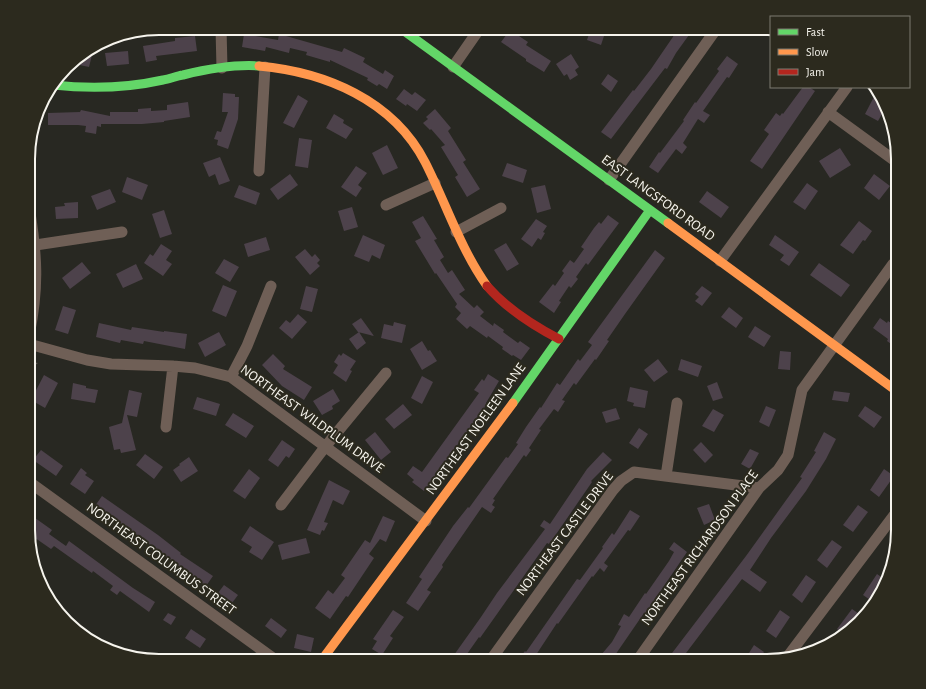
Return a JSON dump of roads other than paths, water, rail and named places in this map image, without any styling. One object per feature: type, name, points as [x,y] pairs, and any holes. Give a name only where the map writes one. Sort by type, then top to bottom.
[{"type":"street","points":[[221,35],[222,68]]},
{"type":"street","name":"EAST LANGSFORD ROAD","points":[[410,35],[891,387]]},
{"type":"street","points":[[453,67],[475,35]]},
{"type":"street","points":[[609,180],[712,35]]},
{"type":"street","points":[[59,86],[121,86],[159,81],[186,74],[235,66],[265,67],[300,72],[321,77],[347,89],[381,110],[405,132],[423,157],[456,232],[480,277],[513,311],[540,330],[559,339]]},
{"type":"street","points":[[259,171],[265,67]]},
{"type":"street","points":[[720,261],[846,88]]},
{"type":"street","points":[[828,112],[891,158]]},
{"type":"street","points":[[386,205],[435,183]]},
{"type":"street","points":[[456,232],[501,208]]},
{"type":"street","name":"NORTHEAST NOELEEN LANE","points":[[326,654],[559,339],[650,210]]},
{"type":"street","points":[[35,246],[122,232]]},
{"type":"street","name":"NORTHEAST RICHARDSON PLACE","points":[[642,654],[759,488],[778,470],[788,455],[802,390],[891,267]]},
{"type":"street","points":[[35,274],[35,297]]},
{"type":"street","points":[[231,377],[247,346],[271,286]]},
{"type":"street","name":"NORTHEAST WILDPLUM DRIVE","points":[[35,346],[87,360],[111,364],[195,368],[231,377],[426,521]]},
{"type":"street","points":[[166,427],[173,366]]},
{"type":"street","points":[[281,505],[325,446],[386,373]]},
{"type":"street","points":[[666,476],[677,403]]},
{"type":"street","name":"NORTHEAST CASTLE DRIVE","points":[[495,654],[621,481],[634,472],[759,488]]},
{"type":"street","name":"NORTHEAST COLUMBUS STREET","points":[[35,486],[267,654]]},
{"type":"street","points":[[791,652],[891,519]]}]
